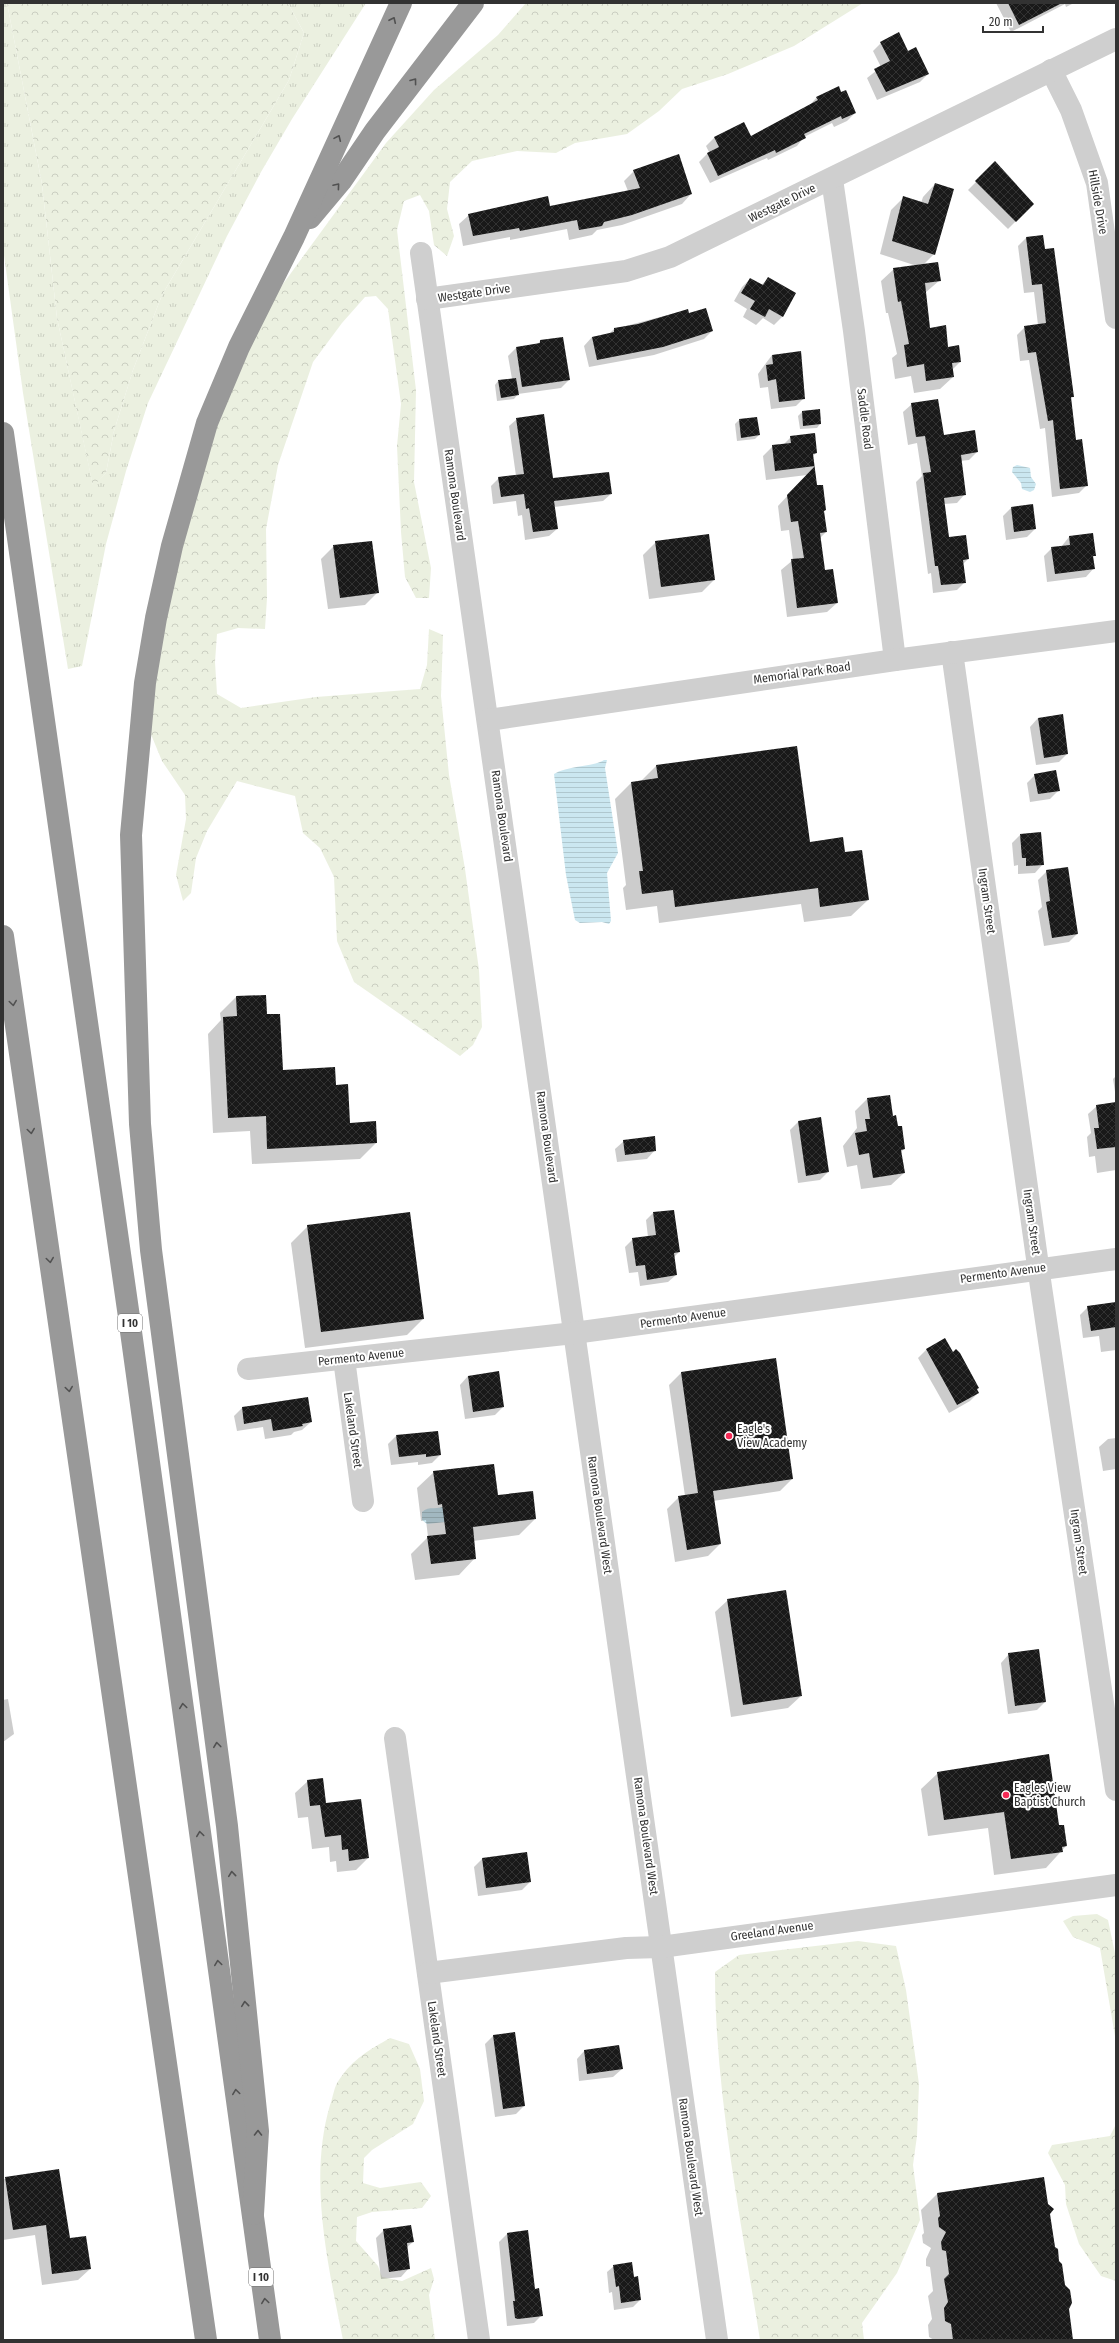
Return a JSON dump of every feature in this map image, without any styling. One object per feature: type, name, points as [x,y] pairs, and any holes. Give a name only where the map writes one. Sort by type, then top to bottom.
[{"type":"highway","points":[[253,2214],[258,2131],[227,1826],[151,1250],[140,1124],[131,835],[145,683],[156,618],[172,546],[207,423],[239,347],[294,237],[400,3]]},
{"type":"highway","points":[[294,237],[341,181],[375,131],[473,3]]},
{"type":"highway","name":"I 10","points":[[3,433],[127,1302],[270,2340]]},
{"type":"highway","points":[[3,936],[206,2340]]},
{"type":"street","name":"Westgate Drive","points":[[427,299],[626,271],[670,257],[1116,39]]},
{"type":"street","name":"Hillside Drive","points":[[1051,70],[1071,110],[1097,183],[1116,318]]},
{"type":"street","name":"Saddle Road","points":[[832,179],[854,331],[895,660]]},
{"type":"street","name":"Ramona Boulevard","points":[[421,253],[489,720],[574,1332]]},
{"type":"street","name":"Memorial Park Road","points":[[489,720],[895,660],[1116,631]]},
{"type":"street","name":"Ingram Street","points":[[952,652],[1039,1268],[1116,1790]]},
{"type":"street","name":"Permento Avenue","points":[[248,1369],[574,1332],[1039,1268],[1116,1259]]},
{"type":"street","name":"Ramona Boulevard West","points":[[574,1332],[717,2340]]},
{"type":"street","name":"Lakeland Street","points":[[344,1359],[363,1501]]},
{"type":"street","name":"Lakeland Street","points":[[395,1738],[479,2340]]},
{"type":"street","name":"Greeland Avenue","points":[[428,1973],[626,1948],[661,1947],[1116,1885]]},
{"type":"green space","points":[[3,3],[7,3],[42,184],[57,318],[93,485],[106,473],[114,431],[133,370],[162,295],[289,80],[304,33],[288,3],[366,3],[292,119],[261,172],[227,236],[148,403],[126,471],[106,544],[82,666],[68,669],[23,393],[3,248]]},
{"type":"green space","points":[[7,3],[288,3],[304,33],[289,80],[162,295],[133,370],[114,431],[106,473],[93,486],[57,318],[42,184]]},
{"type":"green space","points":[[526,3],[863,3],[794,46],[728,74],[682,89],[659,111],[627,134],[575,143],[556,153],[517,151],[472,161],[450,182],[447,209],[454,236],[447,256],[434,245],[429,211],[420,195],[404,201],[397,230],[416,390],[414,482],[431,568],[429,598],[416,598],[405,577],[401,532],[397,446],[401,404],[388,309],[376,296],[365,297],[342,323],[313,362],[278,465],[266,529],[267,598],[265,629],[238,628],[217,634],[215,662],[217,694],[241,708],[316,697],[420,689],[427,665],[429,629],[443,635],[441,696],[449,775],[465,869],[479,970],[482,1027],[473,1045],[460,1056],[354,982],[337,941],[334,877],[320,848],[303,833],[295,796],[237,781],[207,831],[196,858],[191,893],[183,901],[176,875],[186,819],[185,795],[162,761],[150,732],[155,668],[180,551],[221,393],[272,299],[386,143],[434,90],[498,35]]},
{"type":"green space","points":[[1097,1914],[1108,1920],[1116,1958],[1116,2042],[1100,1948],[1073,1937],[1063,1921],[1073,1916]]},
{"type":"green space","points":[[858,1941],[896,1946],[906,1990],[919,2084],[917,2136],[913,2165],[920,2220],[897,2273],[862,2323],[864,2340],[760,2340],[737,2203],[724,2110],[716,2018],[715,1972],[739,1955]]},
{"type":"green space","points":[[390,2038],[409,2044],[420,2069],[424,2101],[413,2124],[372,2150],[364,2158],[363,2183],[380,2188],[421,2182],[431,2196],[422,2208],[372,2212],[357,2217],[356,2241],[378,2266],[382,2277],[402,2281],[431,2268],[434,2279],[429,2295],[435,2340],[343,2340],[326,2252],[320,2193],[324,2134],[330,2105],[339,2080],[350,2066],[368,2051]]},
{"type":"green space","points":[[1116,2124],[1116,2281],[1101,2276],[1079,2244],[1066,2204],[1065,2185],[1048,2153],[1052,2145],[1110,2136]]},
{"type":"water","points":[[1017,465],[1030,468],[1031,477],[1036,484],[1034,490],[1030,492],[1022,489],[1021,483],[1012,472],[1013,467]]},
{"type":"water","points":[[607,760],[605,768],[618,853],[607,873],[611,921],[609,924],[602,922],[580,923],[575,920],[566,875],[554,774],[567,769],[594,764]]},
{"type":"water","points":[[446,1505],[445,1522],[427,1524],[422,1520],[422,1512],[425,1510],[440,1508]]},
{"type":"building","points":[[1008,3],[1062,3],[1019,25]]},
{"type":"building","points":[[899,32],[908,51],[916,47],[929,74],[886,92],[874,69],[890,61],[880,42]]},
{"type":"building","points":[[839,86],[841,92],[846,90],[856,113],[842,119],[841,116],[804,134],[806,138],[776,153],[775,150],[718,176],[707,153],[719,147],[714,137],[744,122],[751,136],[818,100],[816,97]]},
{"type":"building","points":[[679,154],[692,194],[632,215],[604,222],[602,226],[579,230],[577,220],[520,231],[519,228],[473,236],[468,214],[548,196],[550,206],[640,188],[633,170]]},
{"type":"building","points":[[995,161],[1034,204],[1016,222],[975,181]]},
{"type":"building","points":[[935,183],[954,189],[935,255],[892,241],[903,196],[928,204]]},
{"type":"building","points":[[1043,235],[1045,249],[1054,248],[1074,397],[1071,397],[1076,440],[1082,439],[1088,486],[1060,489],[1053,420],[1048,421],[1036,352],[1028,353],[1024,326],[1046,323],[1042,284],[1032,285],[1026,237]]},
{"type":"building","points":[[938,262],[941,281],[925,283],[930,328],[946,325],[948,347],[959,345],[961,362],[952,363],[954,377],[926,381],[924,364],[907,367],[904,345],[909,344],[901,301],[898,302],[893,268]]},
{"type":"building","points":[[768,277],[796,293],[783,317],[769,309],[765,317],[750,309],[755,301],[741,293],[750,278],[763,285]]},
{"type":"building","points":[[706,308],[713,331],[663,347],[597,360],[592,337],[614,332],[614,328],[638,324],[688,309],[689,313]]},
{"type":"building","points":[[563,337],[570,380],[522,387],[516,347],[540,343],[540,340]]},
{"type":"building","points":[[801,351],[805,399],[779,402],[776,379],[768,381],[766,365],[773,364],[772,355]]},
{"type":"building","points":[[516,378],[519,395],[501,398],[498,380]]},
{"type":"building","points":[[938,399],[944,435],[975,430],[978,452],[961,455],[966,495],[944,498],[949,537],[966,535],[969,559],[963,560],[966,583],[941,585],[938,566],[935,566],[923,473],[931,472],[925,436],[916,437],[911,403]]},
{"type":"building","points":[[820,409],[821,424],[803,426],[802,411]]},
{"type":"building","points":[[544,414],[553,478],[609,472],[612,494],[554,501],[558,529],[533,532],[529,508],[526,509],[524,494],[501,497],[498,477],[524,474],[516,418]]},
{"type":"building","points":[[757,417],[760,435],[741,438],[739,419]]},
{"type":"building","points":[[815,433],[817,453],[813,454],[815,466],[775,471],[772,445],[791,443],[790,436]]},
{"type":"building","points":[[815,466],[817,485],[823,485],[826,510],[824,511],[827,532],[820,533],[825,570],[833,569],[838,603],[797,608],[791,559],[804,558],[798,521],[791,522],[787,495]]},
{"type":"building","points":[[1033,504],[1036,529],[1014,532],[1011,507]]},
{"type":"building","points":[[1093,533],[1096,556],[1093,556],[1095,569],[1055,574],[1051,547],[1070,545],[1069,536]]},
{"type":"building","points":[[709,534],[715,580],[661,587],[655,541]]},
{"type":"building","points":[[372,541],[379,593],[340,598],[333,545]]},
{"type":"building","points":[[1063,714],[1068,754],[1044,758],[1038,718]]},
{"type":"building","points":[[797,746],[810,842],[843,837],[845,852],[862,850],[869,900],[820,907],[818,888],[675,907],[673,890],[642,894],[639,871],[643,871],[631,782],[658,778],[656,765]]},
{"type":"building","points":[[1056,770],[1060,791],[1038,794],[1034,774]]},
{"type":"building","points":[[1041,832],[1044,865],[1026,866],[1026,858],[1022,858],[1020,834]]},
{"type":"building","points":[[1068,867],[1078,934],[1052,938],[1046,902],[1050,901],[1046,870]]},
{"type":"building","points":[[266,995],[267,1014],[280,1014],[283,1070],[335,1067],[336,1085],[348,1084],[350,1123],[376,1121],[377,1143],[267,1149],[266,1116],[228,1118],[223,1017],[237,1016],[236,996]]},
{"type":"building","points":[[890,1095],[893,1116],[896,1115],[898,1126],[902,1126],[905,1149],[901,1150],[905,1173],[873,1178],[869,1153],[859,1155],[855,1133],[867,1131],[865,1119],[870,1119],[867,1098]]},
{"type":"building","points":[[1116,1102],[1116,1147],[1097,1149],[1094,1128],[1099,1128],[1096,1105]]},
{"type":"building","points":[[821,1117],[829,1172],[806,1176],[798,1121]]},
{"type":"building","points":[[655,1136],[656,1151],[625,1155],[623,1140]]},
{"type":"building","points":[[674,1210],[680,1252],[674,1253],[677,1275],[647,1280],[645,1265],[636,1266],[632,1238],[656,1235],[653,1212]]},
{"type":"building","points":[[410,1212],[424,1319],[321,1332],[307,1225]]},
{"type":"building","points":[[1116,1302],[1116,1327],[1091,1331],[1087,1306]]},
{"type":"building","points":[[945,1338],[953,1352],[956,1349],[960,1353],[979,1388],[977,1389],[979,1393],[957,1405],[926,1349]]},
{"type":"building","name":"Eagle's View Academy","points":[[776,1358],[793,1479],[713,1491],[721,1544],[687,1550],[678,1496],[698,1493],[681,1372]]},
{"type":"building","points":[[499,1371],[504,1407],[473,1412],[468,1376]]},
{"type":"building","points":[[308,1397],[312,1422],[302,1424],[303,1426],[273,1431],[271,1419],[244,1424],[242,1407]]},
{"type":"building","points":[[438,1431],[441,1455],[426,1457],[426,1454],[399,1457],[396,1435]]},
{"type":"building","points":[[494,1464],[498,1495],[533,1491],[536,1519],[473,1527],[476,1559],[431,1564],[427,1536],[446,1534],[442,1504],[438,1505],[433,1471]]},
{"type":"building","points":[[786,1590],[802,1696],[743,1705],[727,1599]]},
{"type":"building","points":[[1039,1649],[1046,1702],[1015,1706],[1008,1653]]},
{"type":"building","points":[[1049,1754],[1059,1825],[1064,1825],[1067,1846],[1062,1847],[1063,1852],[1011,1859],[1004,1812],[944,1820],[937,1772]]},
{"type":"building","points":[[323,1778],[326,1803],[361,1799],[369,1858],[349,1861],[348,1849],[342,1850],[341,1835],[325,1837],[320,1805],[310,1806],[307,1780]]},
{"type":"building","points":[[527,1852],[531,1882],[486,1888],[482,1858]]},
{"type":"building","points":[[515,2032],[525,2106],[503,2109],[493,2035]]},
{"type":"building","points":[[619,2045],[623,2069],[587,2074],[584,2050]]},
{"type":"building","points":[[59,2169],[70,2238],[86,2236],[91,2269],[52,2274],[46,2225],[13,2230],[5,2177]]},
{"type":"building","points":[[1044,2177],[1048,2204],[1054,2209],[1050,2214],[1055,2247],[1058,2249],[1059,2261],[1062,2264],[1065,2285],[1070,2290],[1072,2303],[1069,2309],[1073,2340],[953,2340],[951,2324],[945,2321],[944,2308],[948,2302],[944,2279],[949,2274],[946,2251],[942,2250],[941,2242],[946,2232],[939,2227],[938,2218],[940,2216],[937,2193]]},
{"type":"building","points":[[411,2225],[414,2242],[407,2243],[410,2269],[389,2272],[383,2229]]},
{"type":"building","points":[[528,2230],[535,2289],[539,2288],[543,2316],[518,2319],[515,2318],[513,2301],[515,2301],[507,2233]]},
{"type":"building","points":[[632,2262],[634,2277],[638,2276],[641,2300],[621,2303],[619,2286],[616,2287],[613,2265]]},
{"type":"place","name":"Eagle's View Academy","points":[[729,1436]]},
{"type":"place","name":"Eagles View Baptist Church","points":[[1006,1795]]}]
